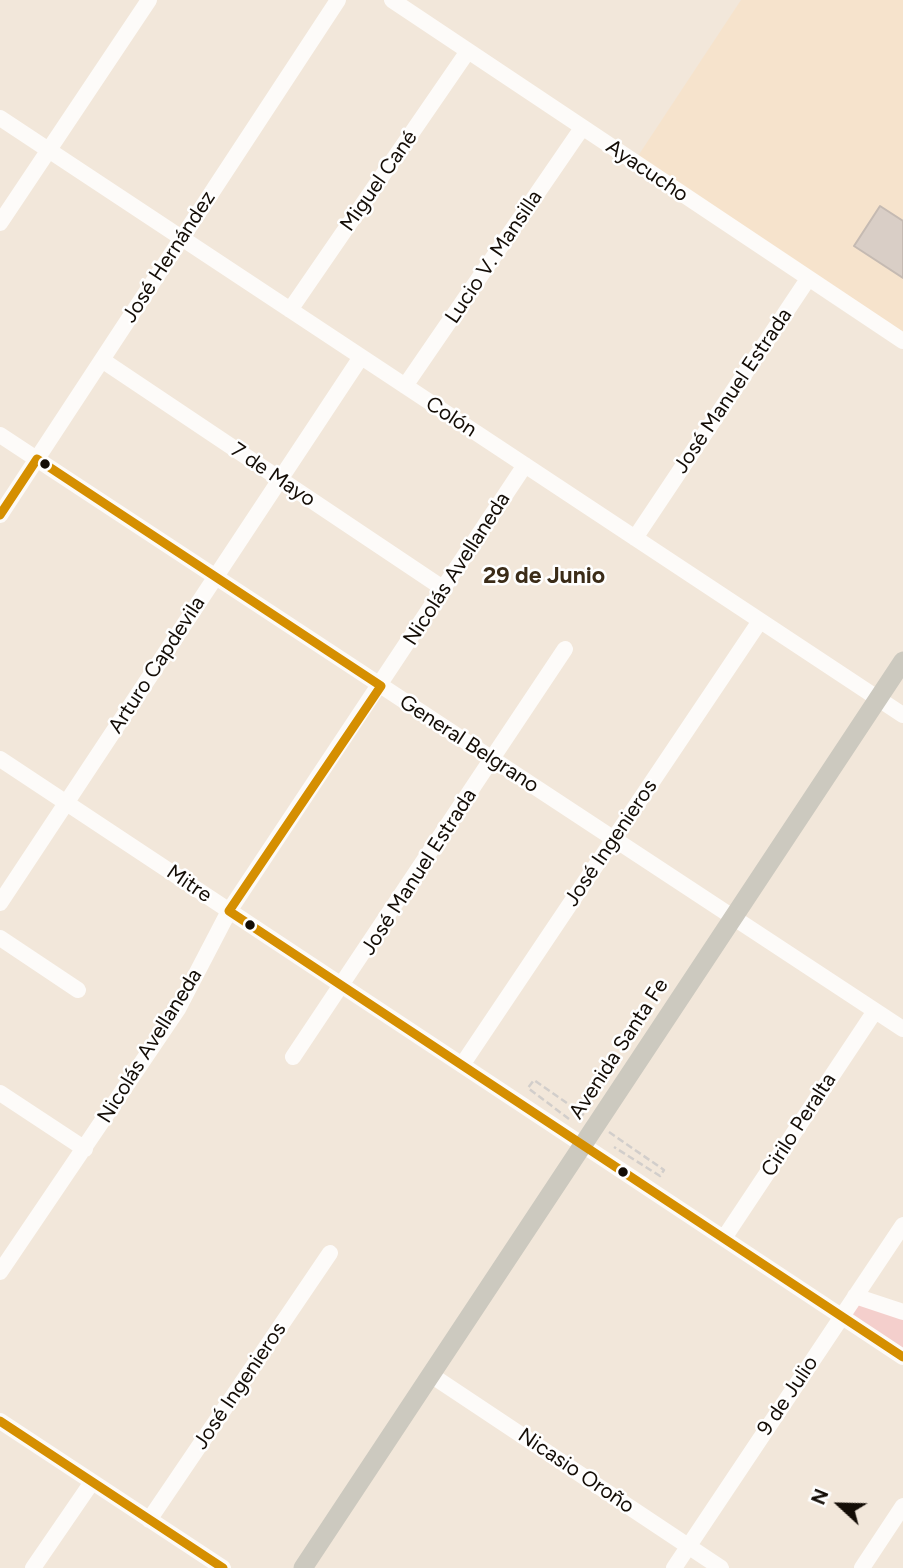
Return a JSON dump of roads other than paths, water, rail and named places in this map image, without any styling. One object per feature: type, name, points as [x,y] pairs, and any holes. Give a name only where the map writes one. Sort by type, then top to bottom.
[{"type":"main road","name":"Avenida Santa Fe","points":[[303,1568],[903,661]]},
{"type":"street","points":[[0,223],[149,0]]},
{"type":"street","name":"José Hernández","points":[[0,514],[338,0]]},
{"type":"street","name":"Ayacucho","points":[[392,0],[903,341]]},
{"type":"street","name":"Miguel Cané","points":[[290,310],[468,51]]},
{"type":"street","name":"Colón","points":[[0,118],[903,715]]},
{"type":"street","name":"Lucio V. Mansilla","points":[[405,386],[582,128]]},
{"type":"street","name":"José Manuel Estrada","points":[[635,538],[808,279]]},
{"type":"street","name":"Arturo Capdevila","points":[[0,903],[361,357]]},
{"type":"street","name":"7 de Mayo","points":[[102,360],[444,589]]},
{"type":"street","name":"General Belgrano","points":[[0,435],[903,1029]]},
{"type":"street","name":"Nicolás Avellaneda","points":[[0,1272],[178,1009],[229,911],[381,686],[525,465]]},
{"type":"street","name":"José Ingenieros","points":[[462,1065],[760,621]]},
{"type":"street","name":"José Manuel Estrada","points":[[293,1057],[343,986],[565,649]]},
{"type":"street","name":"Mitre","points":[[0,759],[903,1357]]},
{"type":"street","points":[[0,938],[78,990]]},
{"type":"street","name":"Cirilo Peralta","points":[[724,1238],[875,1011]]},
{"type":"street","points":[[0,1093],[85,1149]]},
{"type":"street","name":"9 de Julio","points":[[674,1568],[903,1224]]},
{"type":"street","name":"José Ingenieros","points":[[149,1520],[330,1252]]},
{"type":"street","points":[[855,1296],[903,1311]]},
{"type":"street","name":"Nicasio Oroño","points":[[431,1375],[720,1568]]},
{"type":"street","points":[[0,1421],[223,1568]]},
{"type":"street","points":[[33,1568],[92,1482]]},
{"type":"street","points":[[862,1568],[903,1506]]},
{"type":"district","name":"29 de Junio","points":[[544,576]]}]
